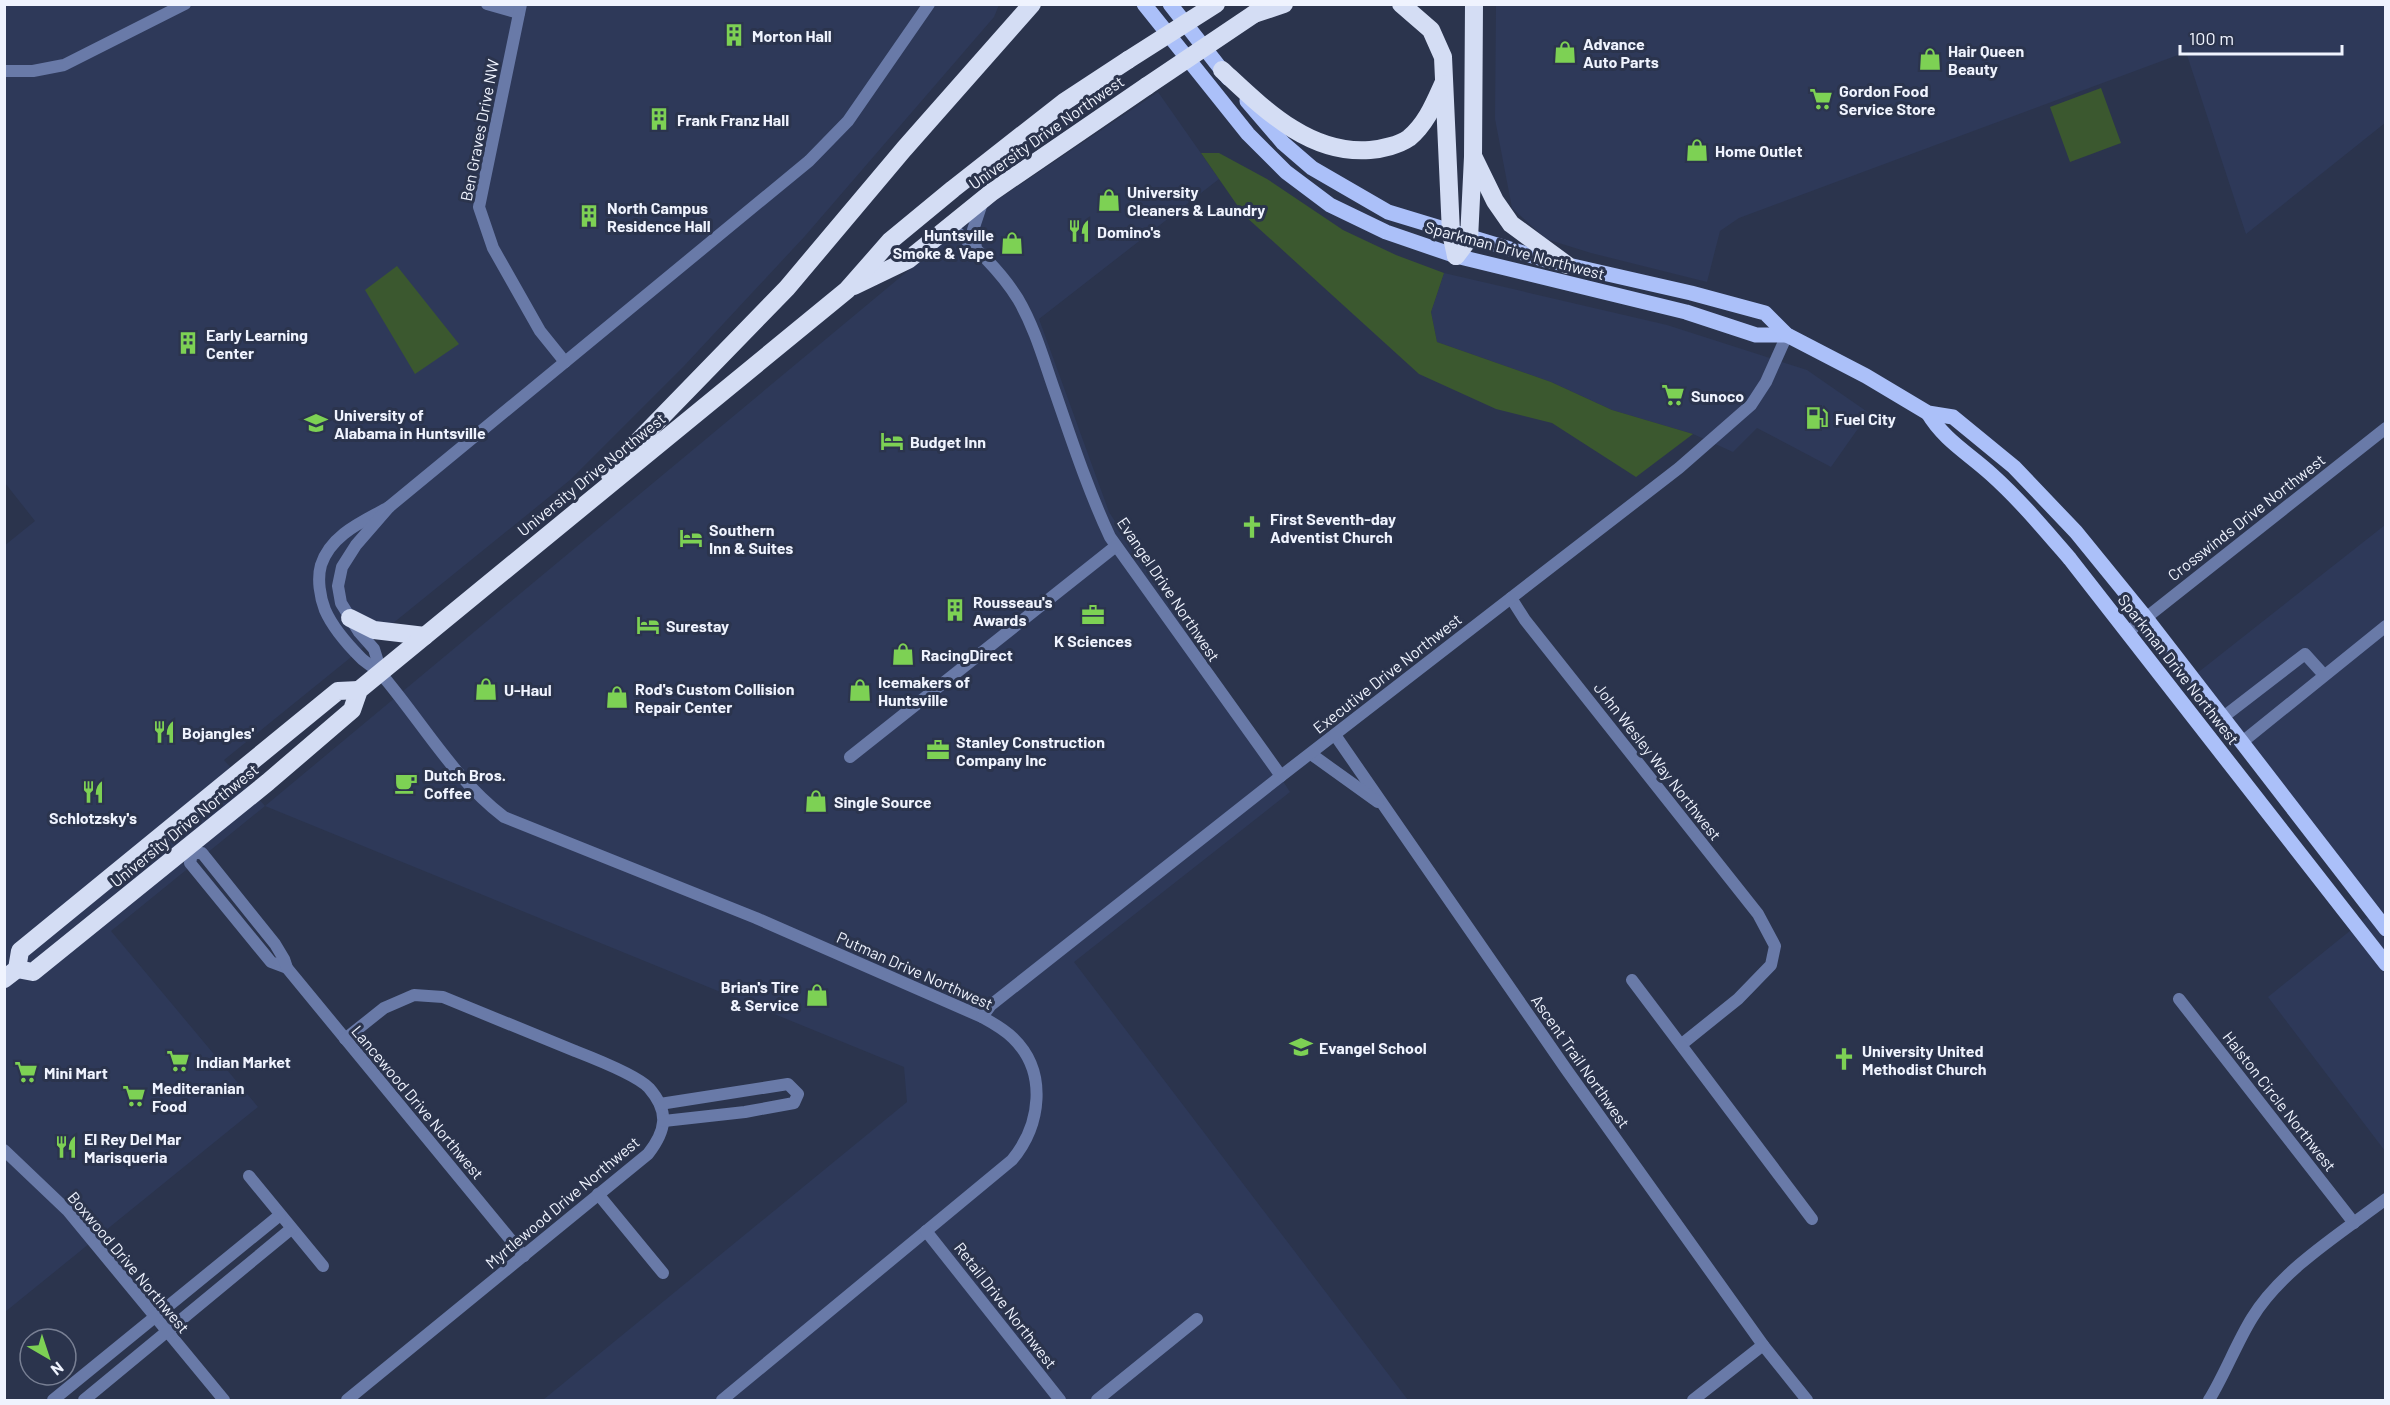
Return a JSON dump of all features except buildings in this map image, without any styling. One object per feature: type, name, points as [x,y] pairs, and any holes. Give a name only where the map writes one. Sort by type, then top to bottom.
[{"type":"highway","name":"University Drive Northwest","points":[[359,690],[338,691],[20,951],[9,973],[33,972],[156,873],[189,850],[352,710],[359,690],[847,290],[890,241],[1050,113],[1216,4]]},
{"type":"highway","name":"University Drive Northwest","points":[[847,290],[908,260],[985,197],[1261,9],[1284,4]]},
{"type":"highway","points":[[1401,4],[1431,30],[1443,57],[1451,233],[1456,256]]},
{"type":"highway","points":[[1456,256],[1469,239],[1473,157],[1474,4]]},
{"type":"highway","points":[[527,552],[767,310],[904,149],[1030,7]]},
{"type":"highway","points":[[1221,70],[1270,113],[1300,134],[1328,147],[1353,152],[1380,149],[1408,138],[1429,116],[1443,84]]},
{"type":"highway","points":[[950,226],[953,203],[1033,138],[1042,129],[1050,113]]},
{"type":"highway","points":[[1473,157],[1495,201],[1510,224],[1567,265]]},
{"type":"highway","points":[[350,618],[374,630],[425,636]]},
{"type":"highway","points":[[189,850],[183,838],[200,821],[200,805]]},
{"type":"highway","points":[[156,873],[159,854],[171,844],[168,831]]},
{"type":"main road","name":"Sparkman Drive Northwest","points":[[1144,4],[1248,134],[1286,172],[1330,205],[1386,232],[1456,256],[1686,312],[1756,334],[1788,335]]},
{"type":"main road","name":"Sparkman Drive Northwest","points":[[1170,4],[1221,70],[1283,143],[1312,168],[1388,212],[1469,239],[1765,313],[1788,335],[1857,371],[1928,413],[1953,417],[2014,467],[2076,532],[2146,618],[2241,743],[2383,922]]},
{"type":"main road","name":"Sparkman Drive Northwest","points":[[1928,413],[1938,430],[1990,473],[2030,512],[2128,632],[2385,964]]},
{"type":"street","points":[[4,71],[33,71],[64,65],[185,4]]},
{"type":"street","name":"Ben Graves Drive NW","points":[[487,4],[520,9],[479,207],[493,248],[540,331],[565,362]]},
{"type":"street","points":[[381,672],[374,649],[359,632],[341,603],[338,586],[342,567],[356,545],[389,507],[809,161],[848,121],[929,4]]},
{"type":"street","points":[[976,248],[973,230],[979,207],[985,197]]},
{"type":"street","name":"Evangel Drive Northwest","points":[[950,226],[976,248],[1003,277],[1023,309],[1039,345],[1096,508],[1116,546],[1281,776]]},
{"type":"street","name":"Executive Drive Northwest","points":[[982,1017],[991,1005],[1281,776],[1679,468],[1751,405],[1766,382],[1788,335]]},
{"type":"street","name":"Crosswinds Drive Northwest","points":[[2128,632],[2385,428]]},
{"type":"street","points":[[381,672],[361,658],[341,634],[325,611],[319,589],[321,565],[333,544],[350,529],[389,507]]},
{"type":"street","points":[[850,757],[1116,546]]},
{"type":"street","name":"John Wesley Way Northwest","points":[[1510,598],[1758,914],[1775,946],[1771,964],[1738,999],[1682,1044]]},
{"type":"street","points":[[2241,743],[2385,626]]},
{"type":"street","points":[[2222,718],[2305,654],[2324,675]]},
{"type":"street","name":"Putman Drive Northwest","points":[[381,672],[434,742],[483,801],[504,817],[756,918],[982,1017],[1006,1032],[1025,1052],[1035,1076],[1037,1106],[1030,1135],[1012,1160],[722,1401]]},
{"type":"street","name":"Ascent Trail Northwest","points":[[1335,735],[1572,1078],[1763,1345],[1807,1401]]},
{"type":"street","points":[[1311,754],[1384,806]]},
{"type":"street","name":"Lancewood Drive Northwest","points":[[189,850],[202,853],[275,944],[285,959],[287,968],[524,1256]]},
{"type":"street","points":[[1632,980],[1812,1219]]},
{"type":"street","points":[[345,1039],[384,1008],[414,996],[443,997],[609,1065],[648,1087],[660,1104],[664,1121],[745,1112],[794,1103],[798,1094],[788,1084],[660,1104]]},
{"type":"street","name":"Halston Circle Northwest","points":[[2179,999],[2354,1223]]},
{"type":"street","name":"Myrtlewood Drive Northwest","points":[[347,1401],[648,1154],[661,1137],[664,1121]]},
{"type":"street","name":"Boxwood Drive Northwest","points":[[4,1150],[68,1211],[224,1401]]},
{"type":"street","points":[[249,1176],[323,1266]]},
{"type":"street","points":[[598,1194],[663,1272]]},
{"type":"street","points":[[2209,1401],[2252,1318],[2268,1297],[2300,1266],[2385,1199]]},
{"type":"street","points":[[53,1401],[280,1215]]},
{"type":"street","points":[[84,1401],[291,1229]]},
{"type":"street","name":"Retail Drive Northwest","points":[[926,1231],[1060,1401]]},
{"type":"street","points":[[1097,1401],[1197,1319]]},
{"type":"street","points":[[1693,1401],[1763,1345]]},
{"type":"shaded area","name":"University of Alabama in Huntsville","points":[[5,5],[999,5],[994,17],[805,236],[684,366],[570,480],[224,760],[265,806],[111,931],[258,1107],[5,1312],[4,546],[35,521],[5,483]]},
{"type":"shaded area","points":[[1496,5],[2385,5],[2385,123],[2246,234],[2186,52],[1739,218],[1720,231],[1707,282],[1591,253],[1546,239],[1512,208],[1495,119]]},
{"type":"shaded area","points":[[1158,92],[1219,179],[1039,319],[1109,512],[1290,792],[1074,962],[1408,1400],[543,1400],[907,1102],[904,1067],[265,806],[975,215]]},
{"type":"shaded area","points":[[1444,273],[1667,325],[1807,370],[1869,413],[1831,467],[1757,428],[1733,452],[1693,434],[1612,410],[1551,382],[1437,342],[1431,312]]},
{"type":"shaded area","points":[[2385,525],[2385,1151],[2268,997],[2377,909],[2196,674]]},
{"type":"green space","points":[[2101,88],[2121,143],[2070,162],[2050,107]]},
{"type":"green space","points":[[1201,153],[1219,153],[1267,179],[1343,230],[1396,255],[1444,273],[1431,312],[1437,342],[1551,382],[1612,410],[1693,434],[1636,477],[1552,423],[1496,409],[1419,374],[1244,215]]},
{"type":"green space","points":[[397,266],[459,344],[415,374],[365,290]]},
{"type":"place","name":"Morton Hall","points":[[734,35]]},
{"type":"place","name":"Advance Auto Parts","points":[[1565,52]]},
{"type":"place","name":"Hair Queen Beauty","points":[[1930,59]]},
{"type":"place","name":"Gordon Food Service Store","points":[[1821,99]]},
{"type":"place","name":"Frank Franz Hall","points":[[659,119]]},
{"type":"place","name":"Home Outlet","points":[[1697,150]]},
{"type":"place","name":"University Cleaners & Laundry","points":[[1109,200]]},
{"type":"place","name":"North Campus Residence Hall","points":[[589,216]]},
{"type":"place","name":"Domino's","points":[[1079,231]]},
{"type":"place","name":"Huntsville Smoke & Vape","points":[[1012,243]]},
{"type":"place","name":"Early Learning Center","points":[[188,343]]},
{"type":"place","name":"Sunoco","points":[[1673,395]]},
{"type":"place","name":"Fuel City","points":[[1817,418]]},
{"type":"place","name":"University of Alabama in Huntsville","points":[[316,423]]},
{"type":"place","name":"Budget Inn","points":[[892,441]]},
{"type":"place","name":"First Seventh-day Adventist Church","points":[[1252,527]]},
{"type":"place","name":"Southern Inn & Suites","points":[[691,538]]},
{"type":"place","name":"Rousseau's Awards","points":[[955,610]]},
{"type":"place","name":"K Sciences","points":[[1093,615]]},
{"type":"place","name":"Surestay","points":[[648,625]]},
{"type":"place","name":"RacingDirect","points":[[903,654]]},
{"type":"place","name":"U-Haul","points":[[486,689]]},
{"type":"place","name":"Icemakers of Huntsville","points":[[860,690]]},
{"type":"place","name":"Rod's Custom Collision Repair Center","points":[[617,697]]},
{"type":"place","name":"Bojangles'","points":[[164,732]]},
{"type":"place","name":"Stanley Construction Company Inc","points":[[938,750]]},
{"type":"place","name":"Dutch Bros. Coffee","points":[[406,783]]},
{"type":"place","name":"Schlotzsky's","points":[[93,792]]},
{"type":"place","name":"Single Source","points":[[816,801]]},
{"type":"place","name":"Brian's Tire & Service","points":[[817,995]]},
{"type":"place","name":"Evangel School","points":[[1301,1047]]},
{"type":"place","name":"University United Methodist Church","points":[[1844,1059]]},
{"type":"place","name":"Indian Market","points":[[178,1061]]},
{"type":"place","name":"Mini Mart","points":[[26,1072]]},
{"type":"place","name":"Mediteranian Food","points":[[134,1096]]},
{"type":"place","name":"El Rey Del Mar Marisqueria","points":[[66,1147]]}]
